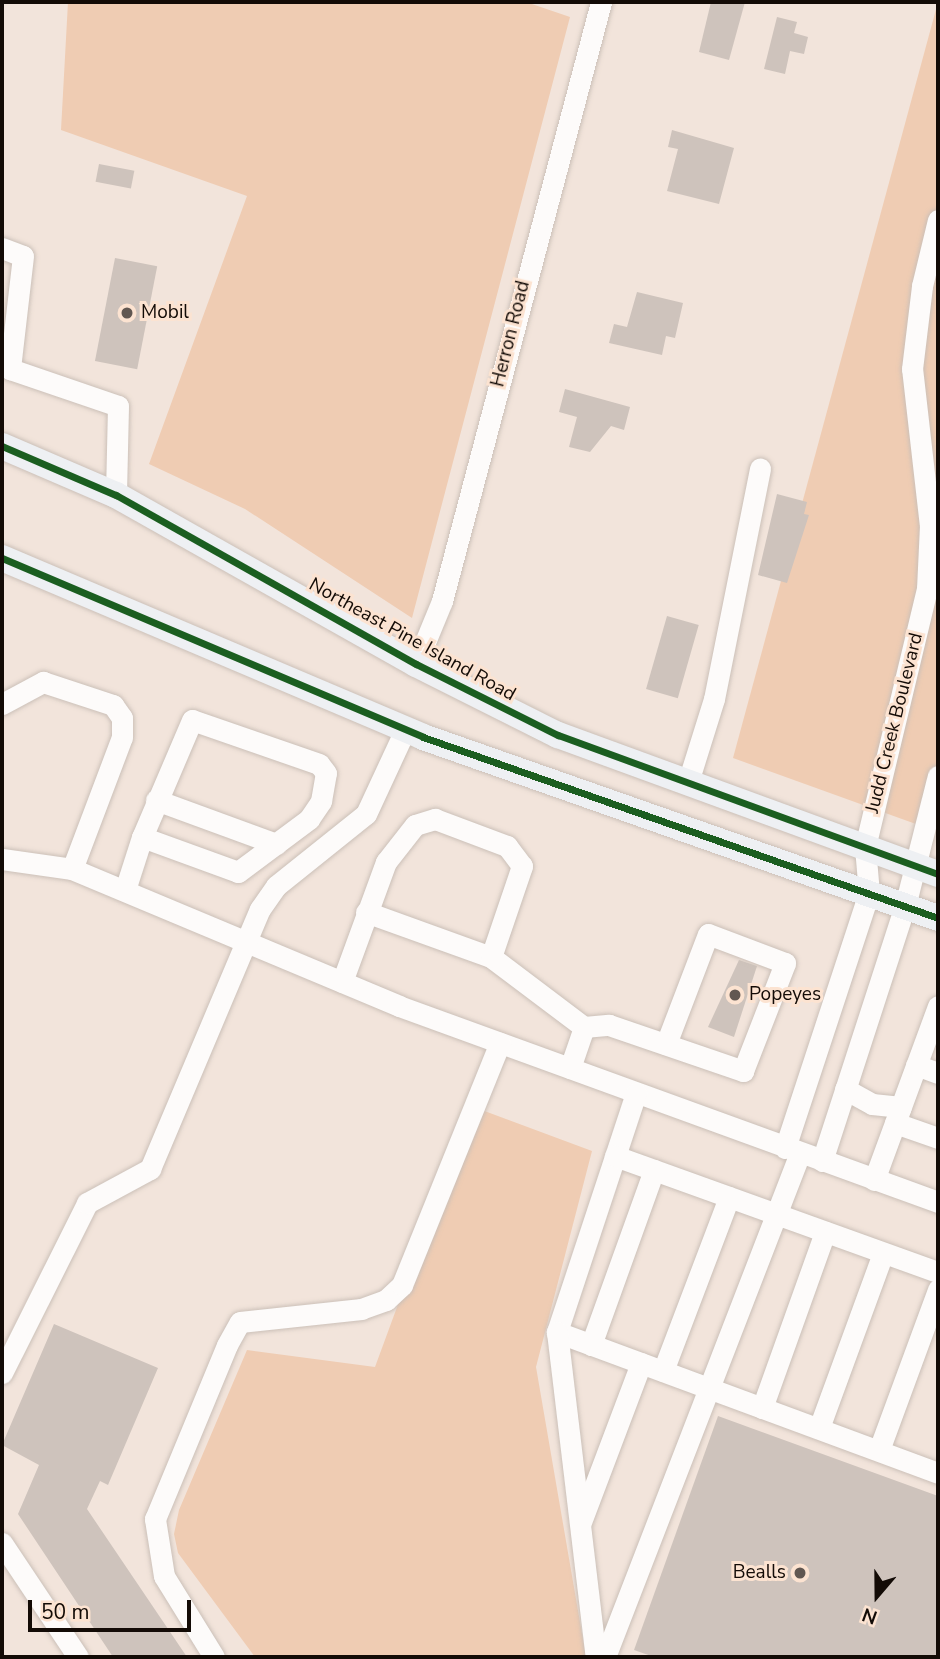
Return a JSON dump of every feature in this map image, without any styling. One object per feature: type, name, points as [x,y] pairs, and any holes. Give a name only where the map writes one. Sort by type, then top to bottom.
[{"type":"main road","name":"Northeast Pine Island Road","points":[[2,446],[116,495],[416,664],[558,735],[926,870]]},
{"type":"main road","points":[[2,558],[405,730],[938,918]]},
{"type":"street","name":"Herron Road","points":[[416,664],[442,601],[601,2]]},
{"type":"street","name":"Judd Creek Boulevard","points":[[869,893],[865,847],[933,579],[930,526],[912,369],[932,270],[938,220]]},
{"type":"street","points":[[2,248],[23,256],[10,369],[118,406],[116,495]]},
{"type":"street","points":[[688,782],[714,699],[760,469]]},
{"type":"street","points":[[2,704],[43,682],[113,705],[122,718],[122,737],[72,869]]},
{"type":"street","points":[[125,890],[142,837],[156,800],[192,720],[319,764],[327,773],[321,801],[309,819],[238,872],[142,837]]},
{"type":"street","points":[[2,1373],[87,1203],[150,1169],[247,941],[276,886],[366,814],[405,730]]},
{"type":"street","points":[[821,1161],[905,906],[926,870],[938,776]]},
{"type":"street","points":[[156,800],[276,844]]},
{"type":"street","points":[[342,982],[386,862],[415,825],[435,819],[507,846],[522,866],[491,957]]},
{"type":"street","points":[[2,859],[72,869],[342,982],[500,1043],[938,1202]]},
{"type":"street","points":[[605,1657],[776,1215],[869,893]]},
{"type":"street","points":[[366,912],[491,957],[584,1027],[609,1025],[743,1070],[785,963],[708,934],[666,1044]]},
{"type":"street","points":[[874,1180],[938,1006]]},
{"type":"street","points":[[569,1068],[584,1027]]},
{"type":"street","points":[[214,1657],[164,1576],[155,1519],[227,1345],[240,1322],[361,1309],[386,1300],[402,1285],[500,1043]]},
{"type":"street","points":[[916,1065],[938,1073]]},
{"type":"street","points":[[845,1089],[938,1138]]},
{"type":"street","points":[[596,1657],[557,1332],[636,1093]]},
{"type":"street","points":[[615,1156],[938,1272]]},
{"type":"street","points":[[591,1345],[654,1170]]},
{"type":"street","points":[[663,1371],[729,1197]]},
{"type":"street","points":[[762,1408],[825,1232]]},
{"type":"street","points":[[819,1428],[883,1253]]},
{"type":"street","points":[[879,1450],[938,1290]]},
{"type":"street","points":[[557,1332],[938,1473]]},
{"type":"street","points":[[580,1525],[641,1363]]},
{"type":"street","points":[[2,1543],[78,1657]]},
{"type":"shaded area","points":[[68,2],[526,2],[570,17],[412,618],[245,509],[149,464],[247,196],[61,130]]},
{"type":"shaded area","points":[[938,2],[938,832],[733,758]]},
{"type":"shaded area","points":[[471,1106],[592,1151],[536,1367],[586,1657],[255,1657],[178,1553],[174,1534],[179,1510],[247,1350],[375,1367]]},
{"type":"building","points":[[711,2],[745,2],[729,60],[699,52]]},
{"type":"building","points":[[777,17],[797,22],[794,33],[808,37],[804,54],[790,51],[785,74],[764,69]]},
{"type":"building","points":[[672,130],[734,148],[719,204],[667,191],[678,149],[668,147]]},
{"type":"building","points":[[99,164],[134,171],[131,189],[96,182]]},
{"type":"building","name":"Mobil","points":[[115,258],[157,266],[137,369],[95,361]]},
{"type":"building","points":[[637,292],[683,303],[675,338],[666,336],[662,355],[609,343],[614,324],[627,327]]},
{"type":"building","points":[[565,389],[630,407],[624,430],[611,426],[590,452],[569,447],[577,417],[559,412]]},
{"type":"building","points":[[777,494],[807,502],[804,514],[809,515],[787,583],[758,575]]},
{"type":"building","points":[[667,616],[699,625],[678,698],[646,689]]},
{"type":"building","name":"Popeyes","points":[[739,960],[757,966],[734,1037],[708,1027]]},
{"type":"building","points":[[54,1324],[158,1368],[108,1485],[100,1481],[87,1509],[187,1657],[113,1657],[18,1514],[39,1465],[2,1445]]},
{"type":"building","name":"Bealls","points":[[718,1416],[938,1496],[938,1657],[654,1657],[634,1650]]},
{"type":"cycle path","points":[[2,446],[116,495],[416,664],[558,735],[938,874]]},
{"type":"cycle path","points":[[2,558],[423,737],[938,918]]},
{"type":"place","name":"Mobil","points":[[127,313]]},
{"type":"place","name":"Popeyes","points":[[735,995]]},
{"type":"place","name":"Bealls","points":[[800,1573]]}]
